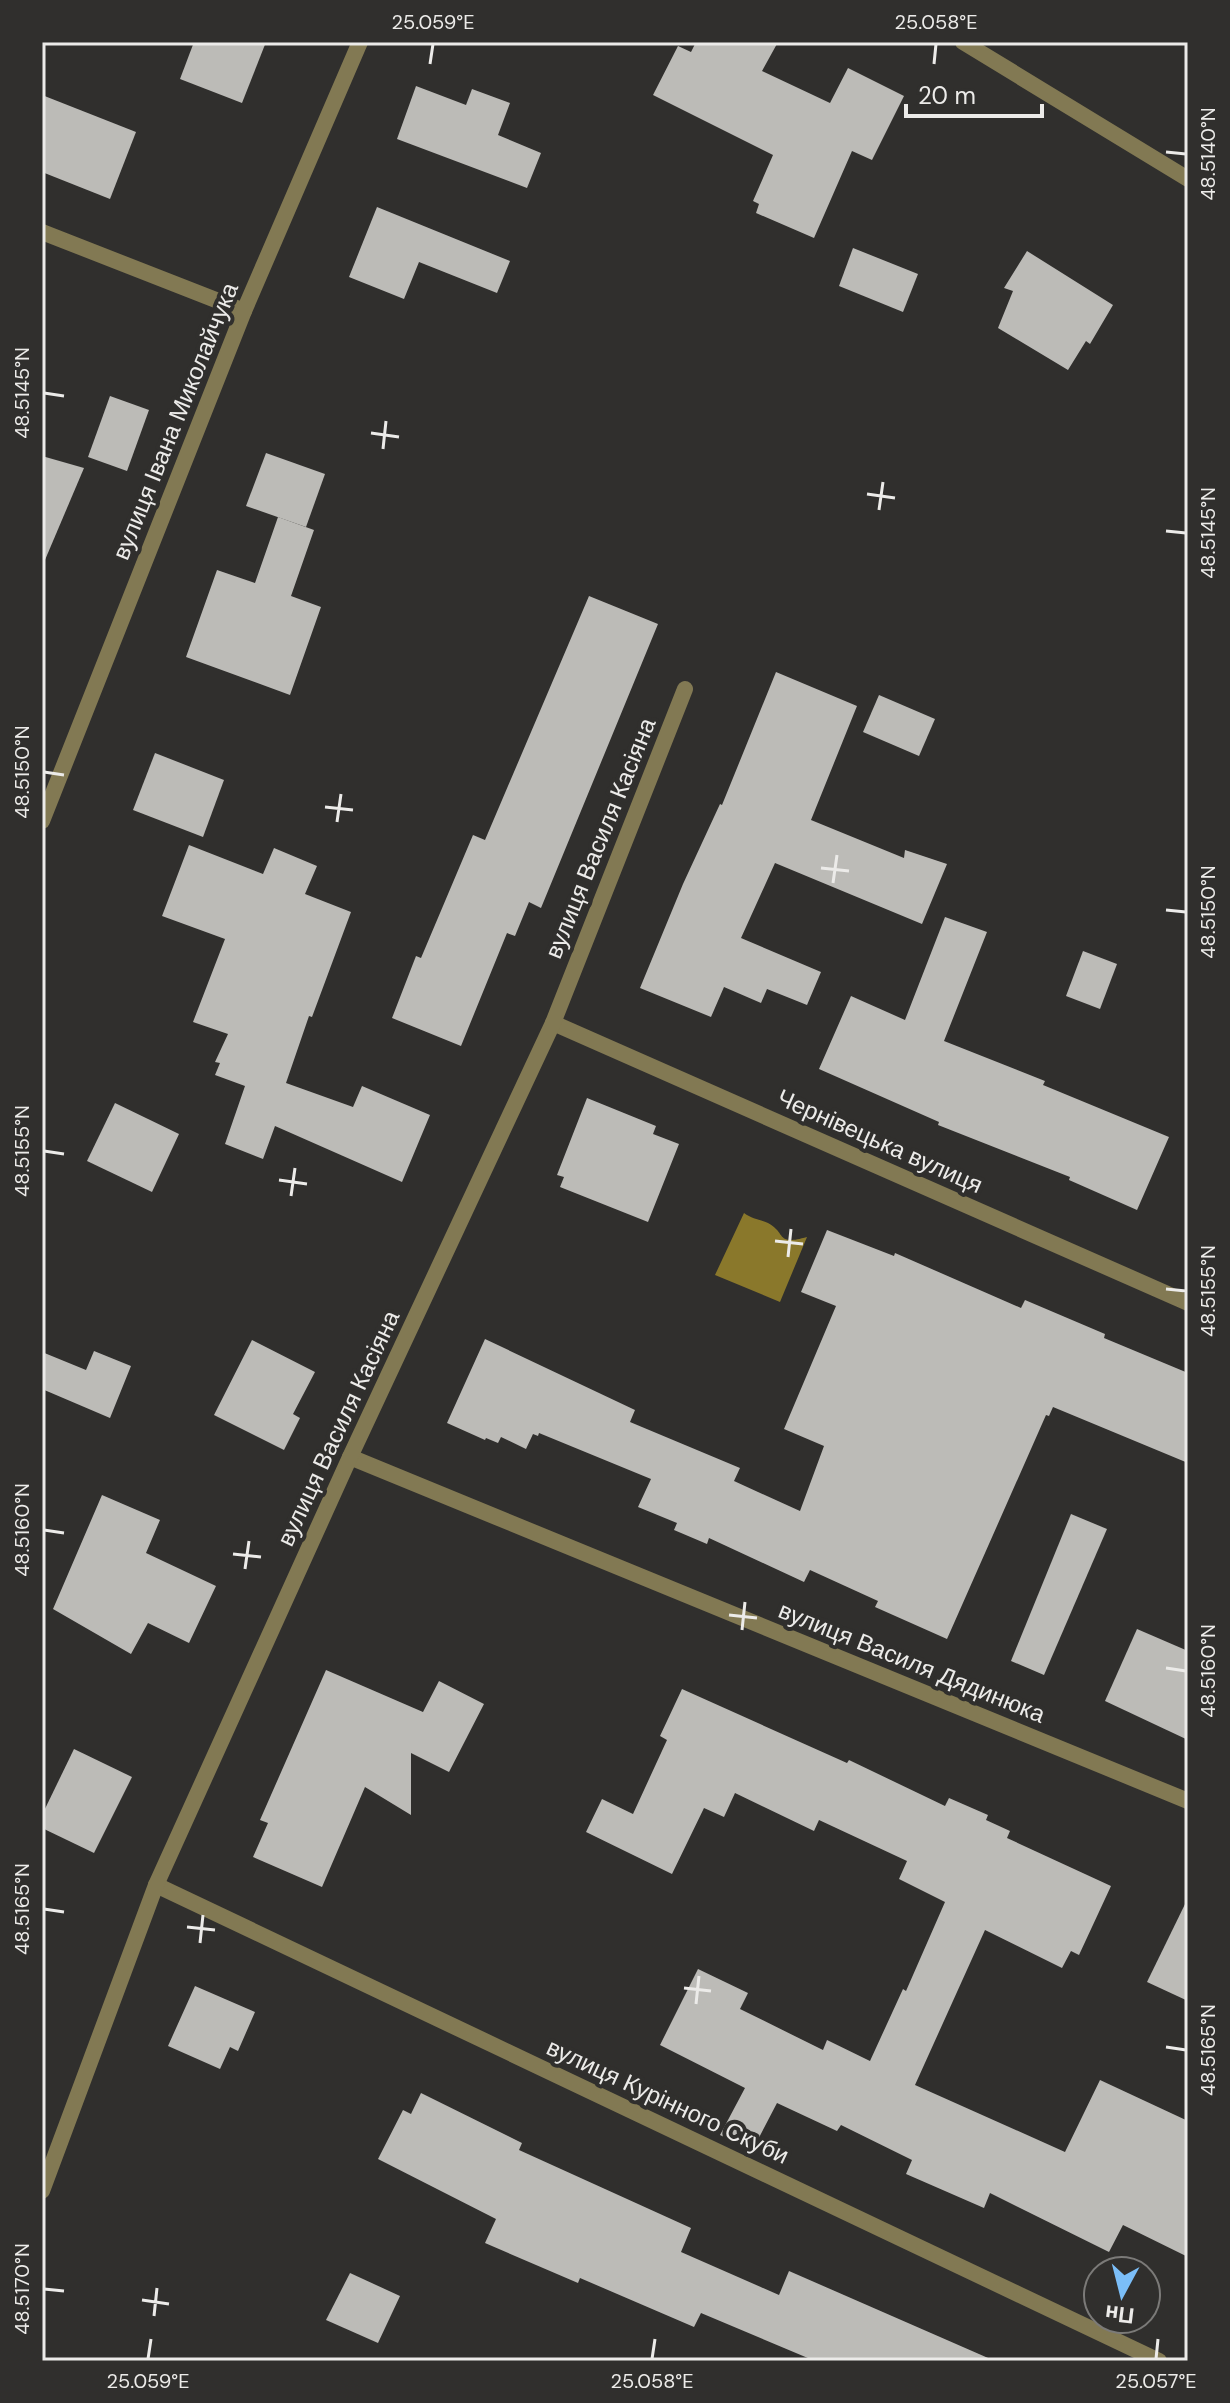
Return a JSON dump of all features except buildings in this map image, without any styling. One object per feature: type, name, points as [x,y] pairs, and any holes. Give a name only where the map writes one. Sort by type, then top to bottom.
[{"type":"street","name":"вулиця Івана Миколайчука","points":[[42,821],[244,311],[360,42]]},
{"type":"street","points":[[963,42],[1188,179]]},
{"type":"street","points":[[42,232],[244,311]]},
{"type":"street","name":"вулиця Василя Касіяна","points":[[42,2191],[156,1885],[350,1457],[553,1023],[685,689]]},
{"type":"street","name":"Чернівецька вулиця","points":[[553,1023],[1188,1303]]},
{"type":"street","name":"вулиця Василя Дядинюка","points":[[350,1457],[1188,1801]]},
{"type":"street","name":"вулиця Курінного Скуби","points":[[156,1885],[1159,2361]]},
{"type":"shaded area","points":[[744,1213],[768,1223],[786,1239],[807,1237],[780,1302],[715,1275]]}]
